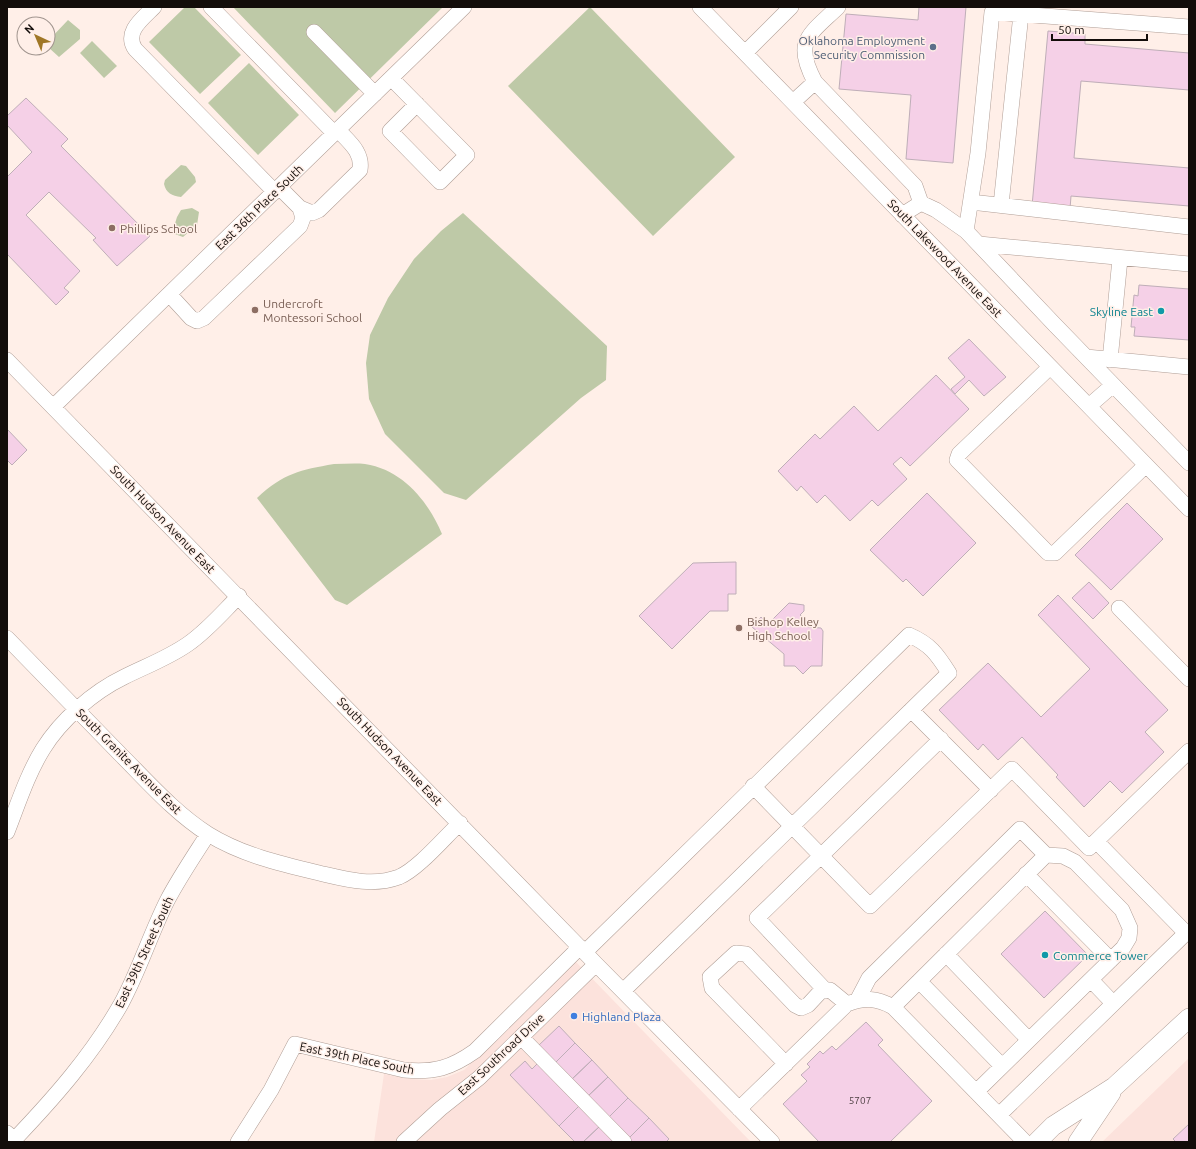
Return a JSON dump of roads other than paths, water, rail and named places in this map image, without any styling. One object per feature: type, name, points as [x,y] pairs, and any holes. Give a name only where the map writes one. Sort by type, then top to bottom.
[{"type":"main road","points":[[1037,1142],[1053,1126],[1114,1087],[1189,1018]]},
{"type":"main road","points":[[1078,1142],[1114,1087]]},
{"type":"street","points":[[154,7],[135,26],[131,40],[135,49],[277,189],[300,208],[312,213],[319,210],[360,170],[360,159],[358,153],[210,7]]},
{"type":"street","name":"East 36th Place South","points":[[53,407],[464,7]]},
{"type":"street","name":"South Lakewood Avenue East","points":[[700,7],[1189,509]]},
{"type":"street","points":[[745,53],[791,7]]},
{"type":"street","points":[[838,7],[810,35],[804,49],[805,64],[815,82],[915,186],[921,203],[936,210],[966,231],[1189,463]]},
{"type":"street","points":[[966,231],[978,153],[989,10],[1021,14],[1189,27]]},
{"type":"street","points":[[1001,205],[1021,14]]},
{"type":"street","points":[[314,32],[375,94]]},
{"type":"street","points":[[392,78],[467,155],[440,182],[390,131],[417,104]]},
{"type":"street","points":[[793,102],[815,82]]},
{"type":"street","points":[[971,202],[1189,227]]},
{"type":"street","points":[[902,215],[921,203]]},
{"type":"street","points":[[169,294],[191,318],[197,321],[204,318],[300,226],[302,218],[300,208]]},
{"type":"street","points":[[979,244],[1120,259],[1189,264]]},
{"type":"street","points":[[1110,360],[1120,259]]},
{"type":"street","points":[[1086,357],[1189,367]]},
{"type":"street","name":"South Hudson Avenue East","points":[[7,360],[239,596],[582,950],[772,1142]]},
{"type":"street","points":[[1050,367],[959,454],[956,460],[1048,553],[1055,554],[1146,465]]},
{"type":"street","points":[[1089,406],[1113,385]]},
{"type":"street","points":[[7,832],[28,775],[43,748],[57,730],[77,710],[100,691],[117,681],[166,658],[190,643],[239,596]]},
{"type":"street","points":[[1119,608],[1189,679]]},
{"type":"street","points":[[582,950],[909,635],[923,641],[932,649],[950,673],[623,991]]},
{"type":"street","name":"South Granite Avenue East","points":[[7,638],[159,794],[208,834],[234,847],[280,864],[350,880],[369,882],[385,881],[400,877],[413,869],[460,823]]},
{"type":"street","points":[[911,710],[991,790]]},
{"type":"street","points":[[826,990],[756,918],[941,739]]},
{"type":"street","points":[[1075,862],[1189,751]]},
{"type":"street","points":[[753,786],[870,906],[1012,769],[1186,933],[999,1115]]},
{"type":"street","points":[[739,1109],[853,1002],[869,978],[1020,829],[1046,855],[1063,856],[1075,862],[1122,910],[1127,918],[1130,928],[1129,938],[1123,948],[976,1092]]},
{"type":"street","name":"East 39th Street South","points":[[10,1136],[56,1095],[99,1039],[127,991],[167,901],[208,834]]},
{"type":"street","points":[[894,1007],[1046,855]]},
{"type":"street","points":[[1026,874],[1111,960]]},
{"type":"street","name":"East 39th Place South","points":[[238,1142],[271,1090],[295,1044],[404,1070],[422,1072],[441,1069],[458,1063],[475,1051],[582,950]]},
{"type":"street","points":[[786,1064],[712,988],[710,977],[736,953],[746,954],[795,1005],[802,1008],[808,1005],[821,991],[826,990],[830,990],[853,1002],[871,998],[894,1007],[1026,1142]]},
{"type":"street","points":[[946,954],[1029,1040]]},
{"type":"street","name":"East Southroad Drive","points":[[404,1142],[440,1109],[479,1078],[596,964]]},
{"type":"street","points":[[1090,980],[1113,1003]]},
{"type":"street","points":[[920,981],[1002,1066]]},
{"type":"street","points":[[521,1037],[624,1142]]},
{"type":"place","name":"Oklahoma Employment Security Commission","points":[[933,47]]},
{"type":"place","name":"Phillips School","points":[[112,228]]},
{"type":"place","name":"Undercroft Montessori School","points":[[255,310]]},
{"type":"place","name":"Skyline East","points":[[1161,311]]},
{"type":"place","name":"Bishop Kelley High School","points":[[739,628]]},
{"type":"place","name":"Commerce Tower","points":[[1045,955]]},
{"type":"place","name":"Highland Plaza","points":[[574,1016]]}]
